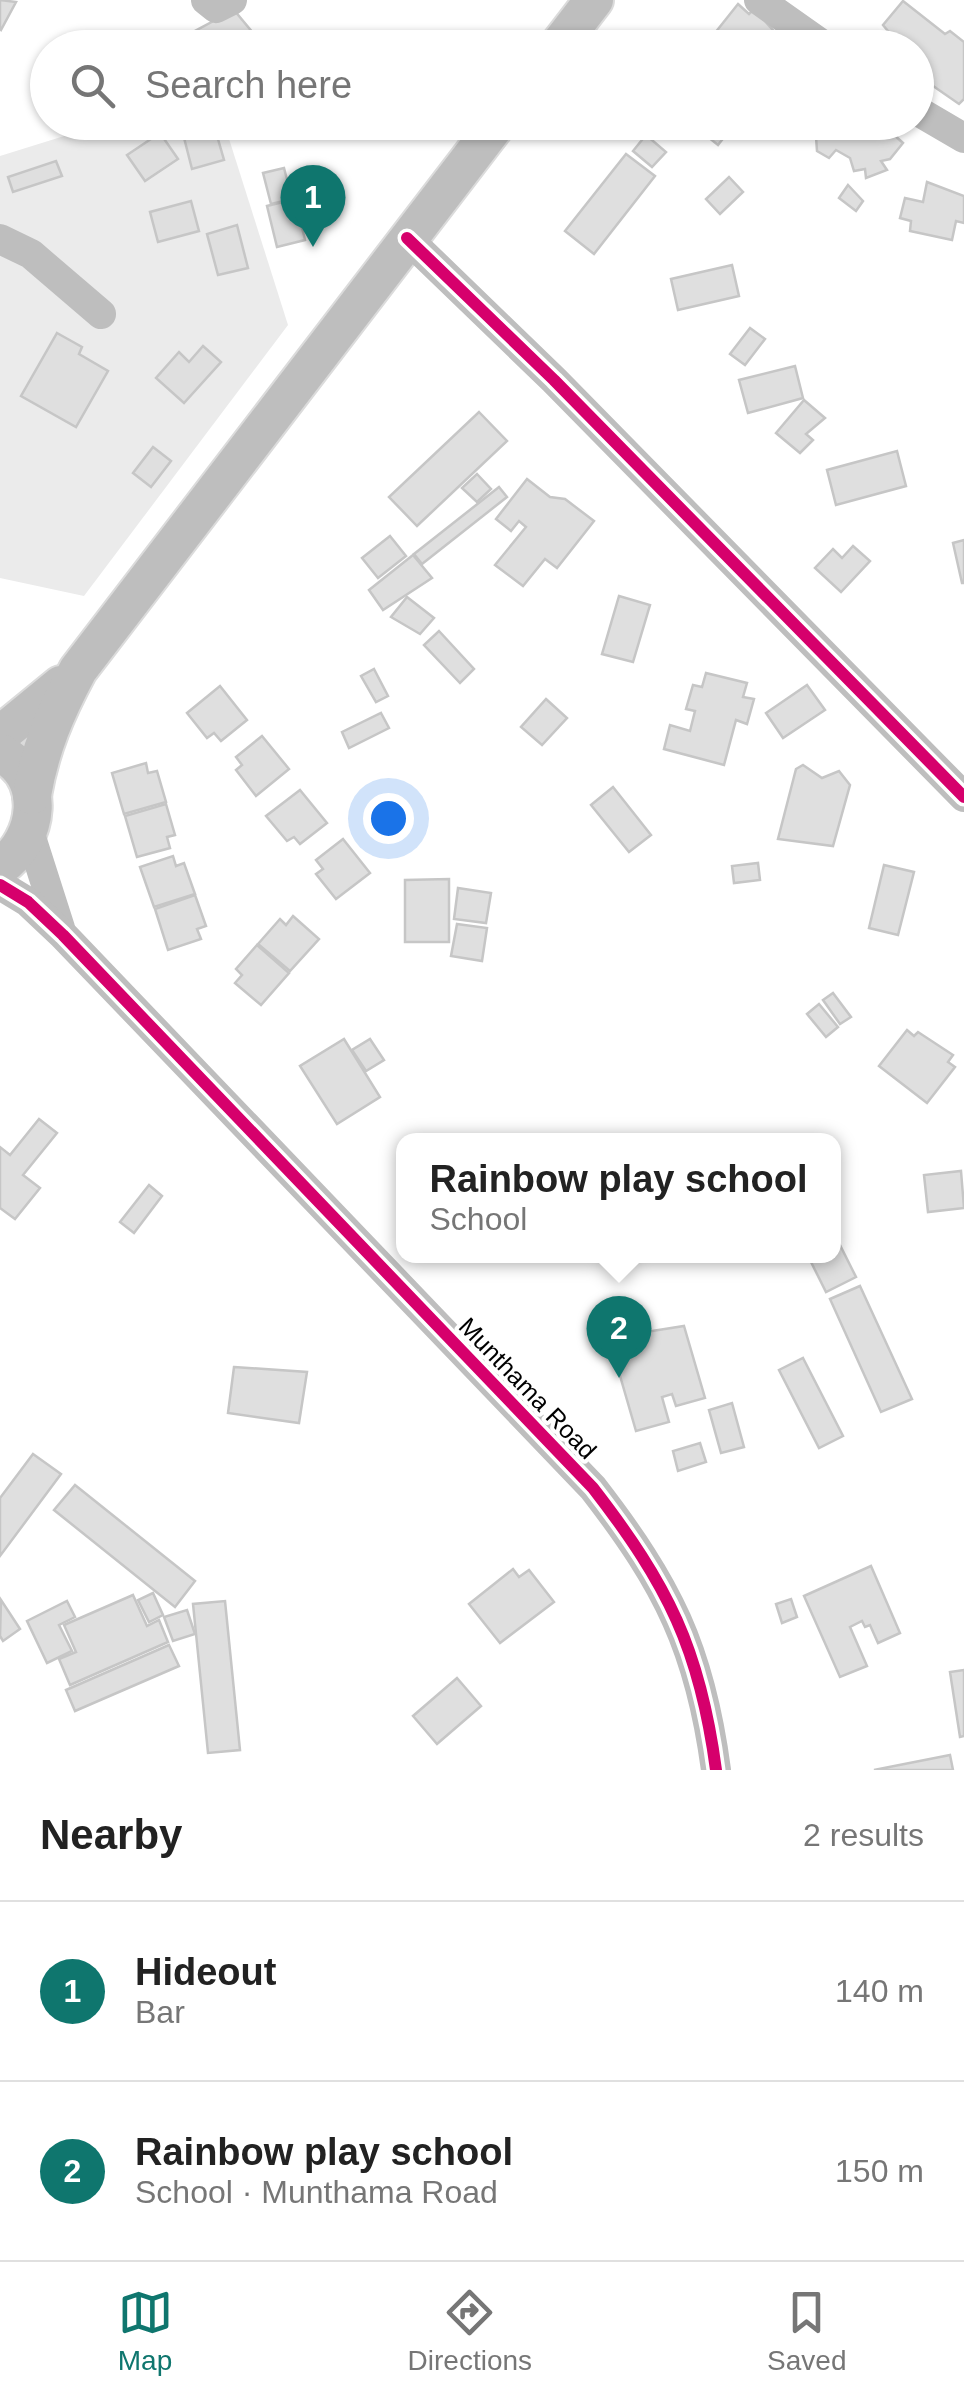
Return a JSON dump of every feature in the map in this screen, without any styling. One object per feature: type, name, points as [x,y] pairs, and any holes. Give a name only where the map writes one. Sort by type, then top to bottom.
[{"type":"main road","points":[[570,30],[594,0]]},
{"type":"main road","points":[[0,867],[17,853],[31,813],[39,754],[52,718],[78,670],[484,140]]},
{"type":"main road","points":[[0,735],[78,670]]},
{"type":"main road","points":[[0,753],[24,773],[31,813]]},
{"type":"street","points":[[206,0],[216,8],[232,0]]},
{"type":"street","points":[[759,0],[802,30]]},
{"type":"street","points":[[934,120],[964,138]]},
{"type":"street","points":[[407,238],[554,380],[964,797]]},
{"type":"street","points":[[0,239],[31,254],[102,314]]},
{"type":"street","name":"Munthama Road","points":[[31,813],[62,935]]},
{"type":"street","name":"Munthama Road","points":[[0,885],[28,902],[62,935],[604,1501],[662,1589],[688,1640],[706,1697],[716,1770]]},
{"type":"shaded area","points":[[51,140],[229,140],[288,325],[84,596],[0,578],[0,156]]},
{"type":"building","points":[[0,0],[16,2],[1,30],[0,29]]},
{"type":"building","points":[[903,1],[945,34],[950,31],[964,42],[964,99],[959,104],[934,87],[934,30],[887,30],[883,25]]},
{"type":"building","points":[[738,4],[749,14],[754,9],[773,30],[717,30]]},
{"type":"building","points":[[234,10],[251,30],[197,30]]},
{"type":"building","points":[[150,140],[165,140],[178,159],[145,181],[127,155]]},
{"type":"building","points":[[185,140],[218,140],[224,160],[192,169]]},
{"type":"building","points":[[642,140],[652,140],[666,152],[652,167],[633,151]]},
{"type":"building","points":[[816,140],[903,143],[890,159],[881,161],[887,170],[866,178],[865,169],[854,171],[850,158],[836,150],[829,158],[817,151]]},
{"type":"building","points":[[626,154],[655,176],[594,254],[565,231]]},
{"type":"building","points":[[56,161],[62,176],[13,192],[8,177]]},
{"type":"building","points":[[284,168],[292,199],[271,204],[263,173]]},
{"type":"building","points":[[729,177],[743,192],[720,214],[706,199]]},
{"type":"building","points":[[927,182],[964,196],[964,223],[956,221],[952,240],[910,231],[911,221],[900,218],[905,198],[923,202]]},
{"type":"building","points":[[848,185],[863,201],[856,211],[839,198]]},
{"type":"building","points":[[295,199],[305,240],[277,247],[267,206]]},
{"type":"building","points":[[191,201],[199,231],[158,242],[150,212]]},
{"type":"building","points":[[237,225],[248,268],[218,275],[207,234]]},
{"type":"building","points":[[732,265],[739,296],[678,310],[671,279]]},
{"type":"building","points":[[750,328],[765,339],[745,365],[730,354]]},
{"type":"building","points":[[57,333],[82,347],[79,354],[108,371],[76,427],[21,396]]},
{"type":"building","points":[[203,346],[221,362],[184,403],[156,378],[179,352],[189,362]]},
{"type":"building","points":[[795,366],[803,398],[748,413],[739,380]]},
{"type":"building","points":[[804,400],[825,418],[806,434],[813,440],[800,453],[776,433]]},
{"type":"building","points":[[479,412],[507,441],[417,526],[389,497]]},
{"type":"building","points":[[153,447],[171,461],[151,487],[133,473]]},
{"type":"building","points":[[897,451],[906,486],[836,505],[827,470]]},
{"type":"building","points":[[477,474],[491,489],[477,502],[462,488]]},
{"type":"building","points":[[527,479],[550,497],[565,499],[594,521],[557,568],[545,559],[523,586],[495,565],[526,527],[519,521],[511,531],[496,519]]},
{"type":"building","points":[[499,487],[507,497],[422,564],[414,554]]},
{"type":"building","points":[[390,536],[406,556],[378,578],[362,558]]},
{"type":"building","points":[[964,540],[964,583],[962,583],[953,543]]},
{"type":"building","points":[[853,546],[870,561],[841,592],[815,568],[833,549],[842,558]]},
{"type":"building","points":[[413,555],[432,578],[383,610],[369,590]]},
{"type":"building","points":[[619,596],[650,605],[633,662],[602,654]]},
{"type":"building","points":[[407,597],[434,618],[420,634],[391,617]]},
{"type":"building","points":[[439,631],[474,669],[460,683],[424,645]]},
{"type":"building","points":[[374,669],[388,696],[376,702],[361,676]]},
{"type":"building","points":[[706,673],[747,683],[743,697],[754,699],[747,724],[736,720],[724,765],[664,749],[670,725],[690,731],[695,711],[686,709],[693,685],[702,687]]},
{"type":"building","points":[[807,685],[825,710],[783,738],[766,713]]},
{"type":"building","points":[[220,686],[247,720],[221,741],[214,733],[207,738],[187,713]]},
{"type":"building","points":[[546,699],[567,718],[542,745],[521,727]]},
{"type":"building","points":[[381,713],[389,728],[349,748],[342,732]]},
{"type":"building","points":[[262,736],[289,769],[256,796],[236,770],[242,765],[236,757]]},
{"type":"building","points":[[146,763],[148,773],[157,771],[166,802],[124,814],[112,773]]},
{"type":"building","points":[[803,765],[822,778],[839,771],[850,785],[833,846],[778,839],[796,769]]},
{"type":"building","points":[[613,787],[651,835],[629,852],[591,805]]},
{"type":"building","points":[[300,790],[327,823],[300,844],[294,837],[287,841],[266,816]]},
{"type":"building","points":[[166,804],[175,835],[167,837],[170,848],[137,857],[125,816]]},
{"type":"building","points":[[343,839],[370,873],[336,899],[316,874],[323,869],[316,860]]},
{"type":"building","points":[[173,856],[176,866],[184,863],[195,894],[154,907],[140,867]]},
{"type":"building","points":[[758,863],[760,880],[734,883],[732,866]]},
{"type":"building","points":[[884,865],[914,872],[898,935],[869,928]]},
{"type":"building","points":[[449,879],[449,942],[405,942],[405,880]]},
{"type":"building","points":[[458,888],[491,893],[486,923],[454,919]]},
{"type":"building","points":[[195,895],[206,926],[197,929],[201,939],[168,950],[155,909]]},
{"type":"building","points":[[293,916],[319,939],[290,971],[258,944],[280,919],[286,925]]},
{"type":"building","points":[[457,924],[487,928],[482,961],[451,956]]},
{"type":"building","points":[[257,945],[289,973],[261,1005],[235,983],[242,975],[236,969]]},
{"type":"building","points":[[833,993],[851,1017],[840,1024],[823,1000]]},
{"type":"building","points":[[819,1004],[838,1027],[826,1037],[807,1014]]},
{"type":"building","points":[[907,1030],[914,1036],[918,1032],[953,1055],[948,1062],[955,1067],[927,1103],[879,1066]]},
{"type":"building","points":[[344,1039],[380,1097],[337,1124],[300,1066]]},
{"type":"building","points":[[370,1039],[384,1060],[366,1071],[352,1050]]},
{"type":"building","points":[[39,1119],[57,1133],[23,1175],[40,1188],[15,1219],[0,1208],[0,1147],[10,1155]]},
{"type":"building","points":[[961,1171],[964,1208],[928,1212],[924,1175]]},
{"type":"building","points":[[149,1185],[162,1196],[134,1233],[120,1222]]},
{"type":"building","points":[[841,1247],[856,1277],[826,1292],[812,1263],[841,1263]]},
{"type":"building","points":[[860,1286],[912,1399],[881,1412],[830,1299]]},
{"type":"building","points":[[684,1326],[705,1398],[676,1406],[672,1394],[662,1397],[669,1422],[636,1431],[612,1348],[634,1341],[633,1334]]},
{"type":"building","points":[[803,1358],[843,1436],[819,1448],[779,1370]]},
{"type":"building","points":[[234,1367],[307,1372],[299,1423],[228,1413]]},
{"type":"building","points":[[732,1403],[744,1447],[721,1453],[709,1410]]},
{"type":"building","points":[[700,1443],[706,1462],[678,1471],[673,1451]]},
{"type":"building","points":[[33,1454],[61,1474],[0,1556],[0,1498]]},
{"type":"building","points":[[75,1485],[195,1581],[175,1607],[54,1510]]},
{"type":"building","points":[[871,1566],[900,1633],[878,1643],[870,1625],[865,1627],[862,1621],[850,1627],[867,1666],[840,1677],[804,1596]]},
{"type":"building","points":[[513,1569],[519,1577],[529,1570],[554,1602],[500,1643],[469,1604]]},
{"type":"building","points":[[153,1593],[163,1615],[149,1622],[138,1600]]},
{"type":"building","points":[[133,1595],[147,1626],[159,1620],[168,1642],[70,1685],[59,1659],[76,1652],[64,1625]]},
{"type":"building","points":[[791,1599],[797,1617],[782,1623],[776,1604]]},
{"type":"building","points":[[1,1600],[20,1629],[3,1641],[0,1636]]},
{"type":"building","points":[[67,1601],[75,1617],[59,1625],[72,1651],[47,1663],[27,1621]]},
{"type":"building","points":[[225,1601],[240,1750],[208,1753],[193,1604]]},
{"type":"building","points":[[187,1610],[195,1634],[173,1641],[164,1617]]},
{"type":"building","points":[[169,1645],[179,1666],[75,1711],[66,1690]]},
{"type":"building","points":[[964,1670],[964,1736],[960,1737],[950,1672]]},
{"type":"building","points":[[457,1678],[481,1706],[437,1744],[413,1716]]},
{"type":"building","points":[[950,1755],[953,1770],[874,1770]]},
{"type":"cycle path","points":[[407,238],[554,380],[964,797]]},
{"type":"cycle path","points":[[0,885],[28,902],[63,935],[593,1488],[642,1556],[677,1620],[701,1689],[716,1770]]},
{"type":"place","name":"Hideout","points":[[313,247]]},
{"type":"place","name":"Rainbow play school","points":[[619,1378]]}]
